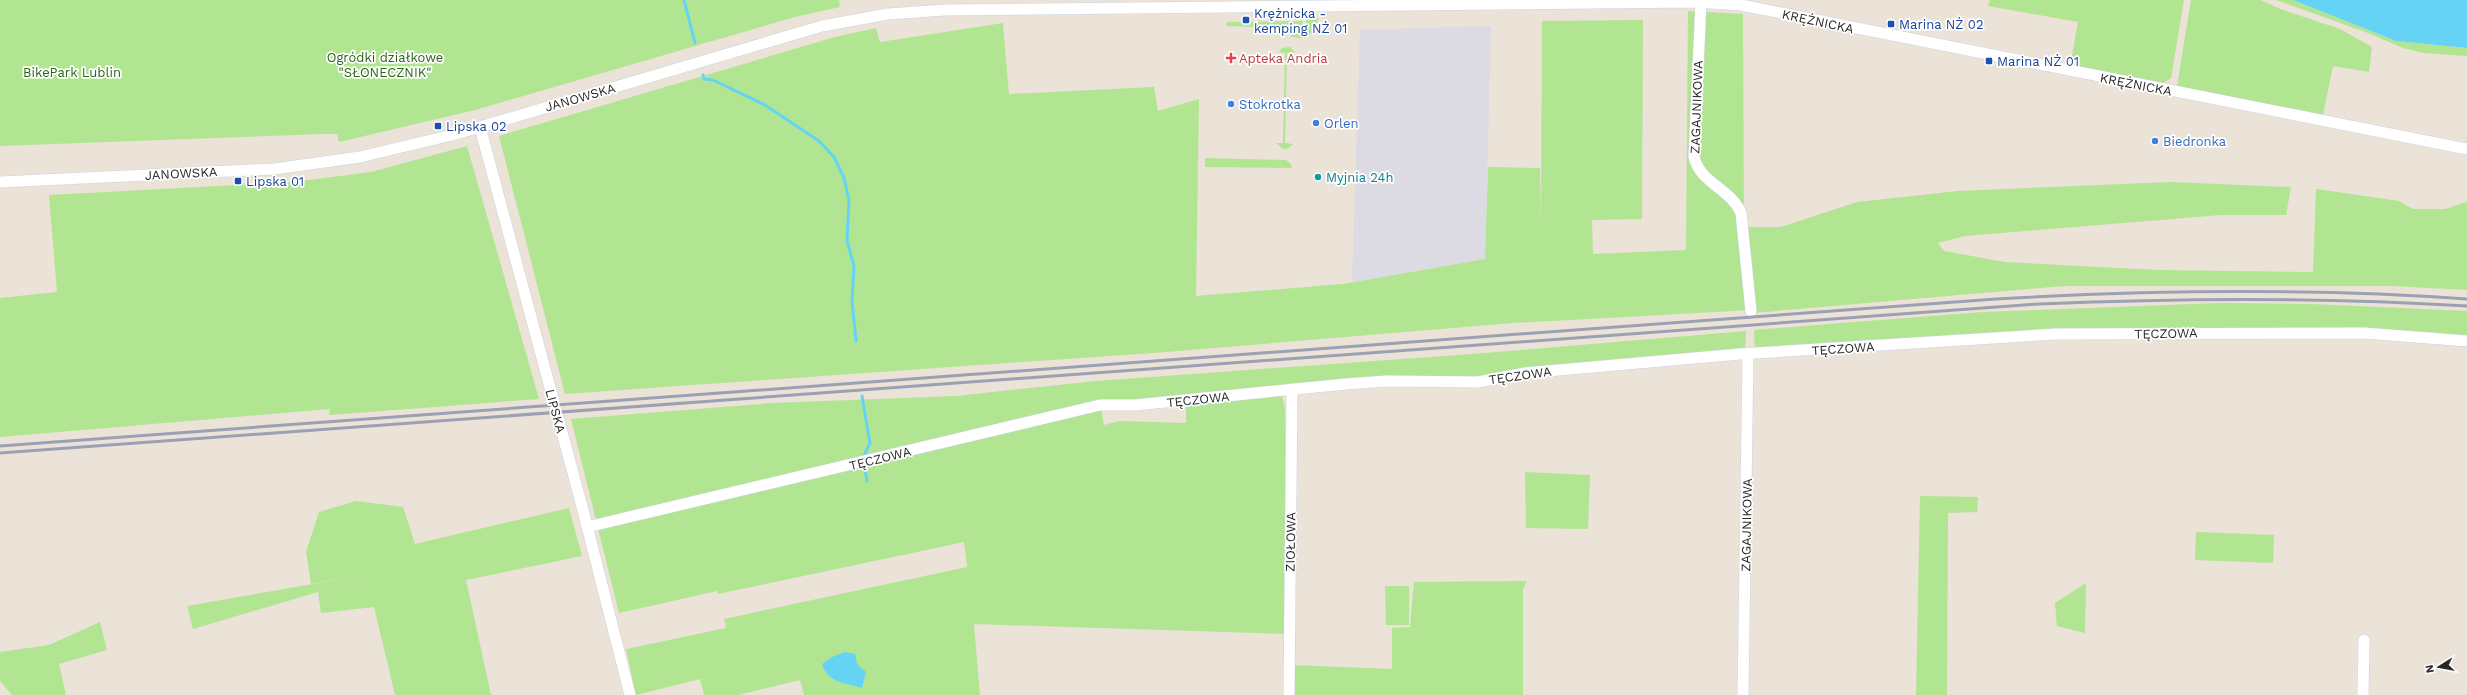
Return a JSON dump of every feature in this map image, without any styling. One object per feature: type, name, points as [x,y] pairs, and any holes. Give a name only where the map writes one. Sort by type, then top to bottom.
[{"type":"street","name":"KRĘŻNICKA","points":[[1157,2],[1701,2],[1756,8],[2467,149]]},
{"type":"street","name":"JANOWSKA","points":[[0,182],[289,168],[387,152],[480,127],[784,36],[849,20],[930,11],[1157,2]]},
{"type":"street","name":"ZAGAJNIKOWA","points":[[1701,2],[1694,157],[1696,167],[1736,202],[1741,213],[1751,311]]},
{"type":"street","name":"LIPSKA","points":[[480,127],[587,527],[630,695]]},
{"type":"street","name":"TĘCZOWA","points":[[587,527],[1100,405],[1135,406],[1292,389],[1387,381],[1478,382],[1525,373],[1748,354],[2056,334],[2364,333],[2467,341]]},
{"type":"street","name":"ZAGAJNIKOWA","points":[[1743,695],[1748,354]]},
{"type":"street","name":"ZIOŁOWA","points":[[1289,695],[1292,389]]},
{"type":"street","points":[[2363,695],[2364,640]]},
{"type":"shaded area","points":[[1491,26],[1485,259],[1352,282],[1360,30]]},
{"type":"green space","points":[[0,0],[839,0],[840,7],[795,17],[475,110],[339,142],[337,134],[322,134],[0,146]]},
{"type":"green space","points":[[1990,0],[2184,0],[2171,78],[2162,84],[2079,69],[2071,61],[2078,22],[1988,6]]},
{"type":"green space","points":[[2191,0],[2261,0],[2280,9],[2340,29],[2372,47],[2369,72],[2333,66],[2323,115],[2177,86]]},
{"type":"green space","points":[[2276,0],[2293,0],[2396,41],[2467,48],[2467,56],[2423,53],[2403,48],[2368,33]]},
{"type":"green space","points":[[1688,11],[1743,14],[1744,227],[1781,227],[1857,202],[1958,191],[2171,182],[2291,187],[2286,215],[2221,215],[1965,236],[1938,243],[1944,251],[2005,262],[2158,270],[2313,272],[2316,189],[2399,201],[2413,209],[2445,209],[2467,202],[2467,290],[2393,286],[2064,286],[1753,313],[1751,310],[1513,323],[1166,352],[565,394],[499,136],[835,37],[876,28],[880,42],[1003,23],[1009,94],[1154,87],[1158,111],[1199,99],[1196,296],[1343,284],[1485,259],[1488,167],[1540,168],[1541,221],[1542,21],[1643,20],[1642,219],[1592,220],[1593,254],[1686,250]]},
{"type":"green space","points":[[1282,13],[1300,13],[1299,17],[1262,17]]},
{"type":"green space","points":[[1306,13],[1313,13],[1318,18],[1316,30],[1305,38],[1291,37],[1291,31],[1306,31]]},
{"type":"green space","points":[[1303,21],[1302,28],[1226,26],[1227,22]]},
{"type":"green space","points":[[1290,47],[1295,53],[1287,53],[1286,97],[1284,97],[1285,53],[1279,52],[1282,48]]},
{"type":"green space","points":[[1284,101],[1286,101],[1285,143],[1293,144],[1289,148],[1283,149],[1276,143],[1283,143]]},
{"type":"green space","points":[[467,146],[539,399],[329,415],[330,409],[0,437],[0,298],[57,292],[49,195],[293,182],[371,172]]},
{"type":"green space","points":[[1205,158],[1286,160],[1291,164],[1292,168],[1205,167]]},
{"type":"green space","points":[[2219,303],[2311,304],[2467,311],[2467,339],[2276,329],[1755,351],[1754,330],[1983,312]]},
{"type":"green space","points":[[1746,331],[1745,351],[1477,378],[1100,403],[1104,425],[1119,421],[1186,423],[1186,403],[1282,395],[1285,409],[1286,634],[974,624],[980,695],[804,695],[800,680],[738,695],[704,695],[700,679],[636,695],[626,649],[726,628],[724,619],[967,567],[964,542],[718,594],[717,591],[619,613],[571,419],[773,403],[956,396],[1096,381],[1486,353]]},
{"type":"green space","points":[[1525,472],[1590,475],[1588,529],[1526,528]]},
{"type":"green space","points":[[1920,496],[1978,497],[1977,512],[1948,513],[1947,695],[1916,695]]},
{"type":"green space","points":[[356,501],[403,507],[415,544],[569,508],[582,556],[466,580],[491,695],[395,695],[374,607],[321,613],[318,592],[193,629],[187,606],[365,575],[311,584],[306,552],[319,512]]},
{"type":"green space","points":[[2196,532],[2274,535],[2273,563],[2195,560]]},
{"type":"green space","points":[[1527,581],[1523,589],[1523,695],[1292,695],[1292,665],[1392,669],[1392,628],[1410,627],[1414,582]]},
{"type":"green space","points":[[2086,583],[2085,633],[2057,626],[2055,603]]},
{"type":"green space","points":[[1385,586],[1409,586],[1409,625],[1386,625]]},
{"type":"green space","points":[[100,622],[107,650],[59,664],[66,695],[12,695],[0,681],[0,652],[49,645]]},
{"type":"water","points":[[2293,0],[2467,0],[2467,48],[2396,41]]},
{"type":"water","points":[[845,652],[855,654],[857,664],[866,672],[862,688],[833,679],[828,675],[822,664],[832,657]]},
{"type":"waterway","points":[[684,0],[695,43]]},
{"type":"waterway","points":[[703,75],[704,79],[713,80],[765,105],[819,141],[834,157],[844,178],[849,200],[847,241],[854,266],[852,301],[856,341]]},
{"type":"waterway","points":[[862,396],[870,443],[863,458]]},
{"type":"waterway","points":[[864,464],[867,481]]},
{"type":"railway","points":[[0,446],[1996,299],[2173,292],[2349,293],[2467,299]]},
{"type":"railway","points":[[0,453],[2039,304],[2253,299],[2360,301],[2467,306]]},
{"type":"place","name":"Krężnicka - kemping NŻ 01","points":[[1246,20]]},
{"type":"place","name":"Marina NŻ 02","points":[[1891,24]]},
{"type":"place","name":"Apteka Andria","points":[[1231,58]]},
{"type":"place","name":"Marina NŻ 01","points":[[1989,61]]},
{"type":"place","name":"Stokrotka","points":[[1231,104]]},
{"type":"place","name":"Orlen","points":[[1316,123]]},
{"type":"place","name":"Lipska 02","points":[[438,126]]},
{"type":"place","name":"Biedronka","points":[[2155,141]]},
{"type":"place","name":"Myjnia 24h","points":[[1318,177]]},
{"type":"place","name":"Lipska 01","points":[[238,181]]},
{"type":"park label","name":"Ogródki działkowe \"SŁONECZNIK\"","points":[[385,64]]},
{"type":"park label","name":"BikePark Lublin","points":[[72,72]]}]
